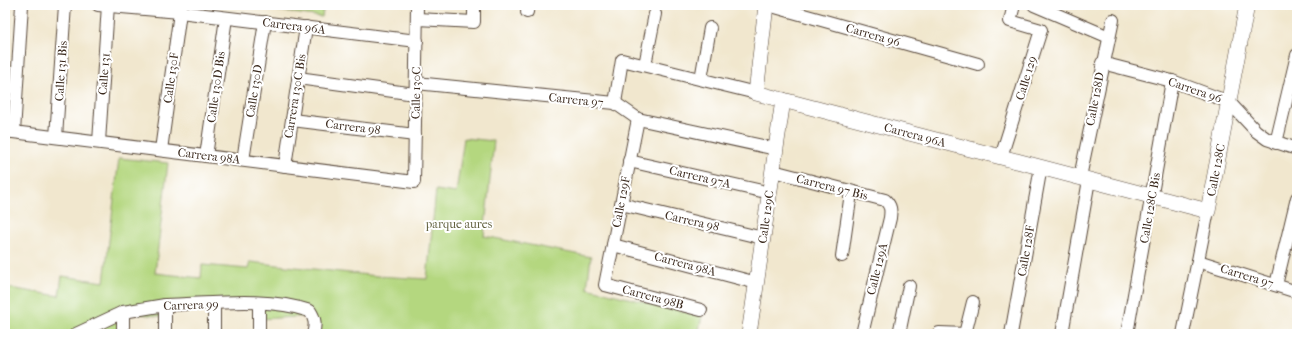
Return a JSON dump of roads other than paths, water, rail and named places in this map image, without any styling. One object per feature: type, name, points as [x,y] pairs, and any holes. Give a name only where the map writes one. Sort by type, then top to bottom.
[{"type":"street","points":[[10,131],[22,5]]},
{"type":"street","name":"Calle 131 Bis","points":[[56,137],[65,5]]},
{"type":"street","name":"Carrera 96A","points":[[105,5],[181,9],[226,18],[417,41]]},
{"type":"street","name":"Calle 131","points":[[99,142],[105,5]]},
{"type":"street","name":"Calle 130C","points":[[414,182],[417,5]]},
{"type":"street","points":[[417,19],[474,22],[474,5]]},
{"type":"street","points":[[756,93],[767,5]]},
{"type":"street","name":"Carrera 96","points":[[767,5],[978,64]]},
{"type":"street","name":"Calle 129","points":[[1001,157],[1041,30],[1010,22],[1014,5]]},
{"type":"street","points":[[1034,5],[1109,37]]},
{"type":"street","name":"Calle 128C","points":[[1184,334],[1247,5]]},
{"type":"street","name":"Calle 130F","points":[[161,150],[181,9]]},
{"type":"street","points":[[645,65],[655,14]]},
{"type":"street","name":"Calle 130D Bis","points":[[206,156],[226,18]]},
{"type":"street","name":"Calle 128D","points":[[1062,334],[1102,63],[1113,20]]},
{"type":"street","name":"Calle 130D","points":[[243,160],[265,22]]},
{"type":"street","name":"Carrera 130C Bis","points":[[285,166],[306,27]]},
{"type":"street","points":[[701,80],[710,28]]},
{"type":"street","points":[[1276,143],[1297,55]]},
{"type":"street","name":"Carrera 96A","points":[[615,103],[622,60],[756,93],[1208,211]]},
{"type":"street","name":"Carrera 96","points":[[1102,63],[1172,81],[1229,102],[1256,131],[1276,143],[1297,149]]},
{"type":"street","name":"Carrera 97","points":[[298,78],[416,89],[615,103],[638,119],[776,149]]},
{"type":"street","name":"Calle 128C Bis","points":[[1127,334],[1172,81]]},
{"type":"street","name":"Calle 129C","points":[[749,334],[783,100]]},
{"type":"street","name":"Calle 129F","points":[[605,285],[638,119]]},
{"type":"street","name":"Carrera 98","points":[[292,120],[415,135]]},
{"type":"street","name":"Carrera 98A","points":[[10,131],[414,182]]},
{"type":"street","name":"Carrera 97A","points":[[629,161],[770,193]]},
{"type":"street","name":"Calle 128F","points":[[1011,334],[1041,167]]},
{"type":"street","name":"Carrera 97 Bis","points":[[773,171],[851,193],[885,200],[889,205]]},
{"type":"street","points":[[842,256],[851,193]]},
{"type":"street","points":[[1276,285],[1297,198]]},
{"type":"street","name":"Carrera 98","points":[[621,204],[763,238]]},
{"type":"street","name":"Calle 129A","points":[[862,334],[890,218],[891,210],[889,205]]},
{"type":"street","name":"Carrera 98A","points":[[613,245],[756,282]]},
{"type":"street","name":"Carrera 97","points":[[1198,260],[1297,292]]},
{"type":"street","name":"Carrera 98B","points":[[605,285],[701,310]]},
{"type":"street","points":[[899,334],[910,286]]},
{"type":"street","points":[[939,333],[965,334],[973,302]]},
{"type":"street","points":[[259,303],[259,334]]},
{"type":"street","name":"Carrera 99","points":[[76,334],[123,312],[166,305],[259,303],[292,305],[310,310],[316,324],[313,334]]},
{"type":"street","points":[[214,304],[214,334]]},
{"type":"street","points":[[166,305],[166,334]]},
{"type":"street","points":[[123,312],[123,334]]},
{"type":"park label","name":"parque aures","points":[[459,224]]}]
